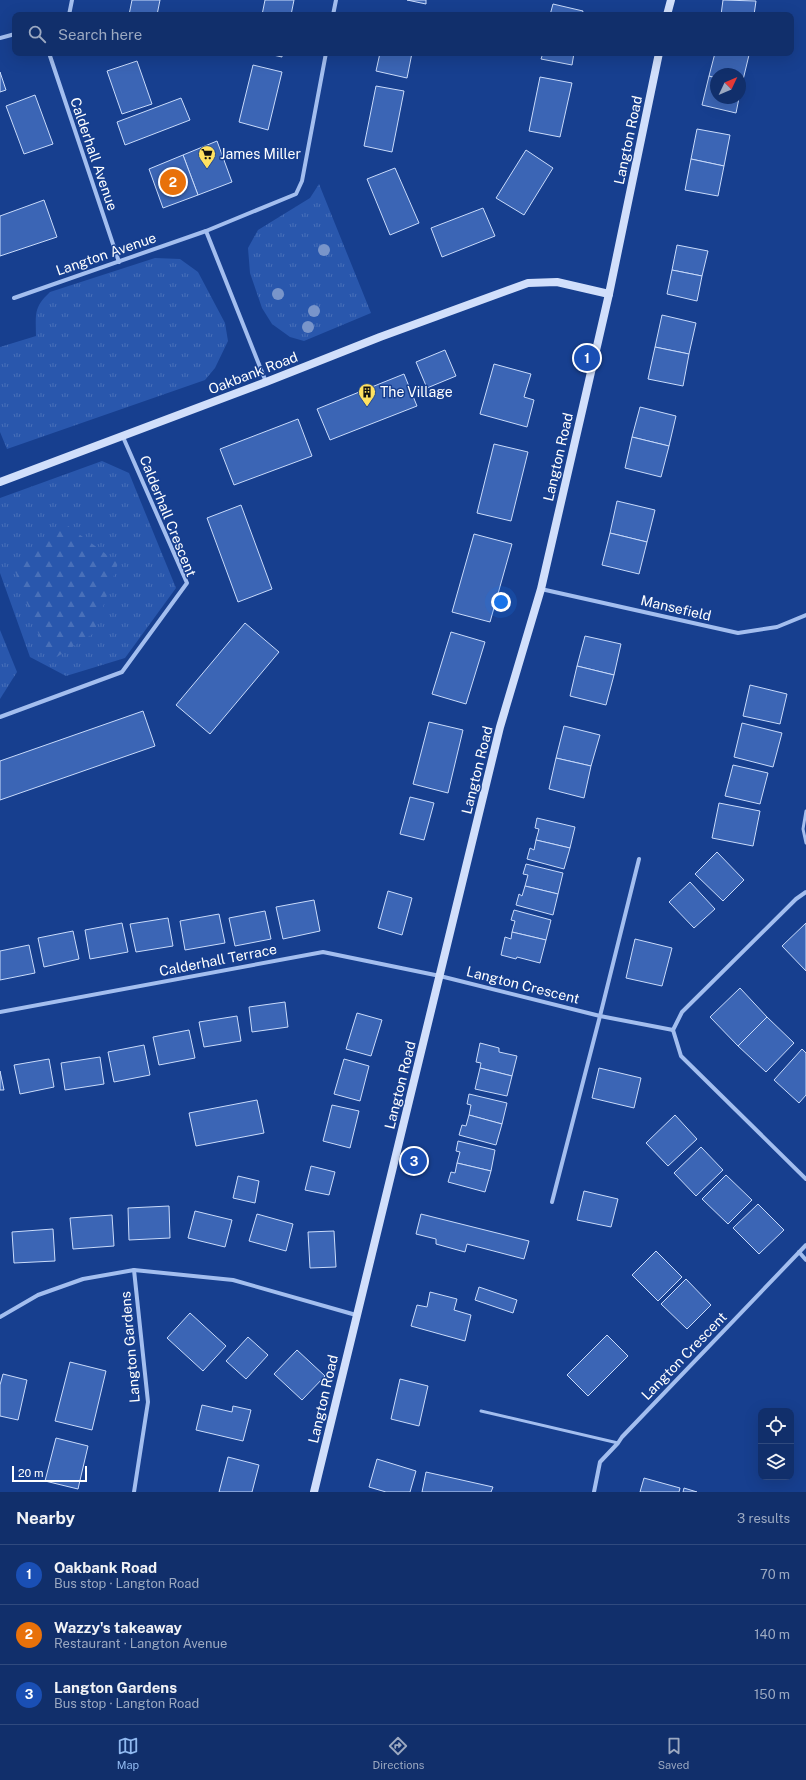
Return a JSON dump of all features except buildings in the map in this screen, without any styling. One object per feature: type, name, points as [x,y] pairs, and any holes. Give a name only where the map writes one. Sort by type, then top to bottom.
[{"type":"street","points":[[70,12],[72,0]]},
{"type":"street","points":[[334,12],[336,0]]},
{"type":"street","points":[[669,12],[671,0]]},
{"type":"street","points":[[0,38],[12,35]]},
{"type":"street","name":"Calderhall Avenue","points":[[50,56],[118,262]]},
{"type":"street","name":"Langton Avenue","points":[[14,298],[206,231],[296,194],[302,181],[325,56]]},
{"type":"street","name":"Langton Road","points":[[314,1492],[500,727],[541,589],[609,294],[659,56]]},
{"type":"street","points":[[206,231],[266,382]]},
{"type":"street","name":"Oakbank Road","points":[[0,482],[528,282],[557,282],[609,294]]},
{"type":"street","name":"Calderhall Crescent","points":[[0,717],[122,672],[187,583],[123,436]]},
{"type":"street","name":"Mansefield","points":[[541,589],[738,633],[777,627],[806,615]]},
{"type":"street","points":[[552,1202],[639,859]]},
{"type":"street","points":[[806,892],[796,899],[682,1012],[673,1030],[681,1056],[806,1179]]},
{"type":"street","name":"Calderhall Terrace","points":[[0,1012],[323,952],[440,976]]},
{"type":"street","name":"Langton Crescent","points":[[440,976],[600,1016],[673,1030]]},
{"type":"street","name":"Langton Crescent","points":[[594,1492],[600,1462],[618,1443],[622,1436],[806,1245]]},
{"type":"street","points":[[799,1252],[806,1260]]},
{"type":"street","name":"Langton Gardens","points":[[0,1317],[38,1295],[83,1278],[134,1270],[233,1280],[356,1315]]},
{"type":"street","name":"Langton Gardens","points":[[134,1270],[148,1402],[134,1492]]},
{"type":"lane","points":[[806,811],[803,828],[806,843]]},
{"type":"lane","points":[[481,1411],[618,1443]]},
{"type":"green space","points":[[319,184],[371,313],[304,341],[290,337],[272,324],[262,308],[250,273],[248,248],[258,230],[310,198]]},
{"type":"green space","points":[[155,258],[180,259],[198,272],[225,323],[228,341],[215,368],[205,380],[7,449],[0,432],[0,347],[36,336],[38,307],[50,292]]},
{"type":"green space","points":[[102,461],[129,473],[176,588],[125,658],[66,676],[30,657],[0,573],[0,498]]},
{"type":"green space","points":[[64,523],[118,563],[94,633],[49,662],[12,563]]},
{"type":"green space","points":[[0,630],[17,672],[0,699]]},
{"type":"place","name":"James Miller","points":[[207,169]]},
{"type":"place","name":"Wazzy's takeaway","points":[[173,182]]},
{"type":"place","name":"Oakbank Road","points":[[587,358]]},
{"type":"place","name":"The Village","points":[[367,407]]},
{"type":"place","name":"Langton Gardens","points":[[414,1161]]}]
